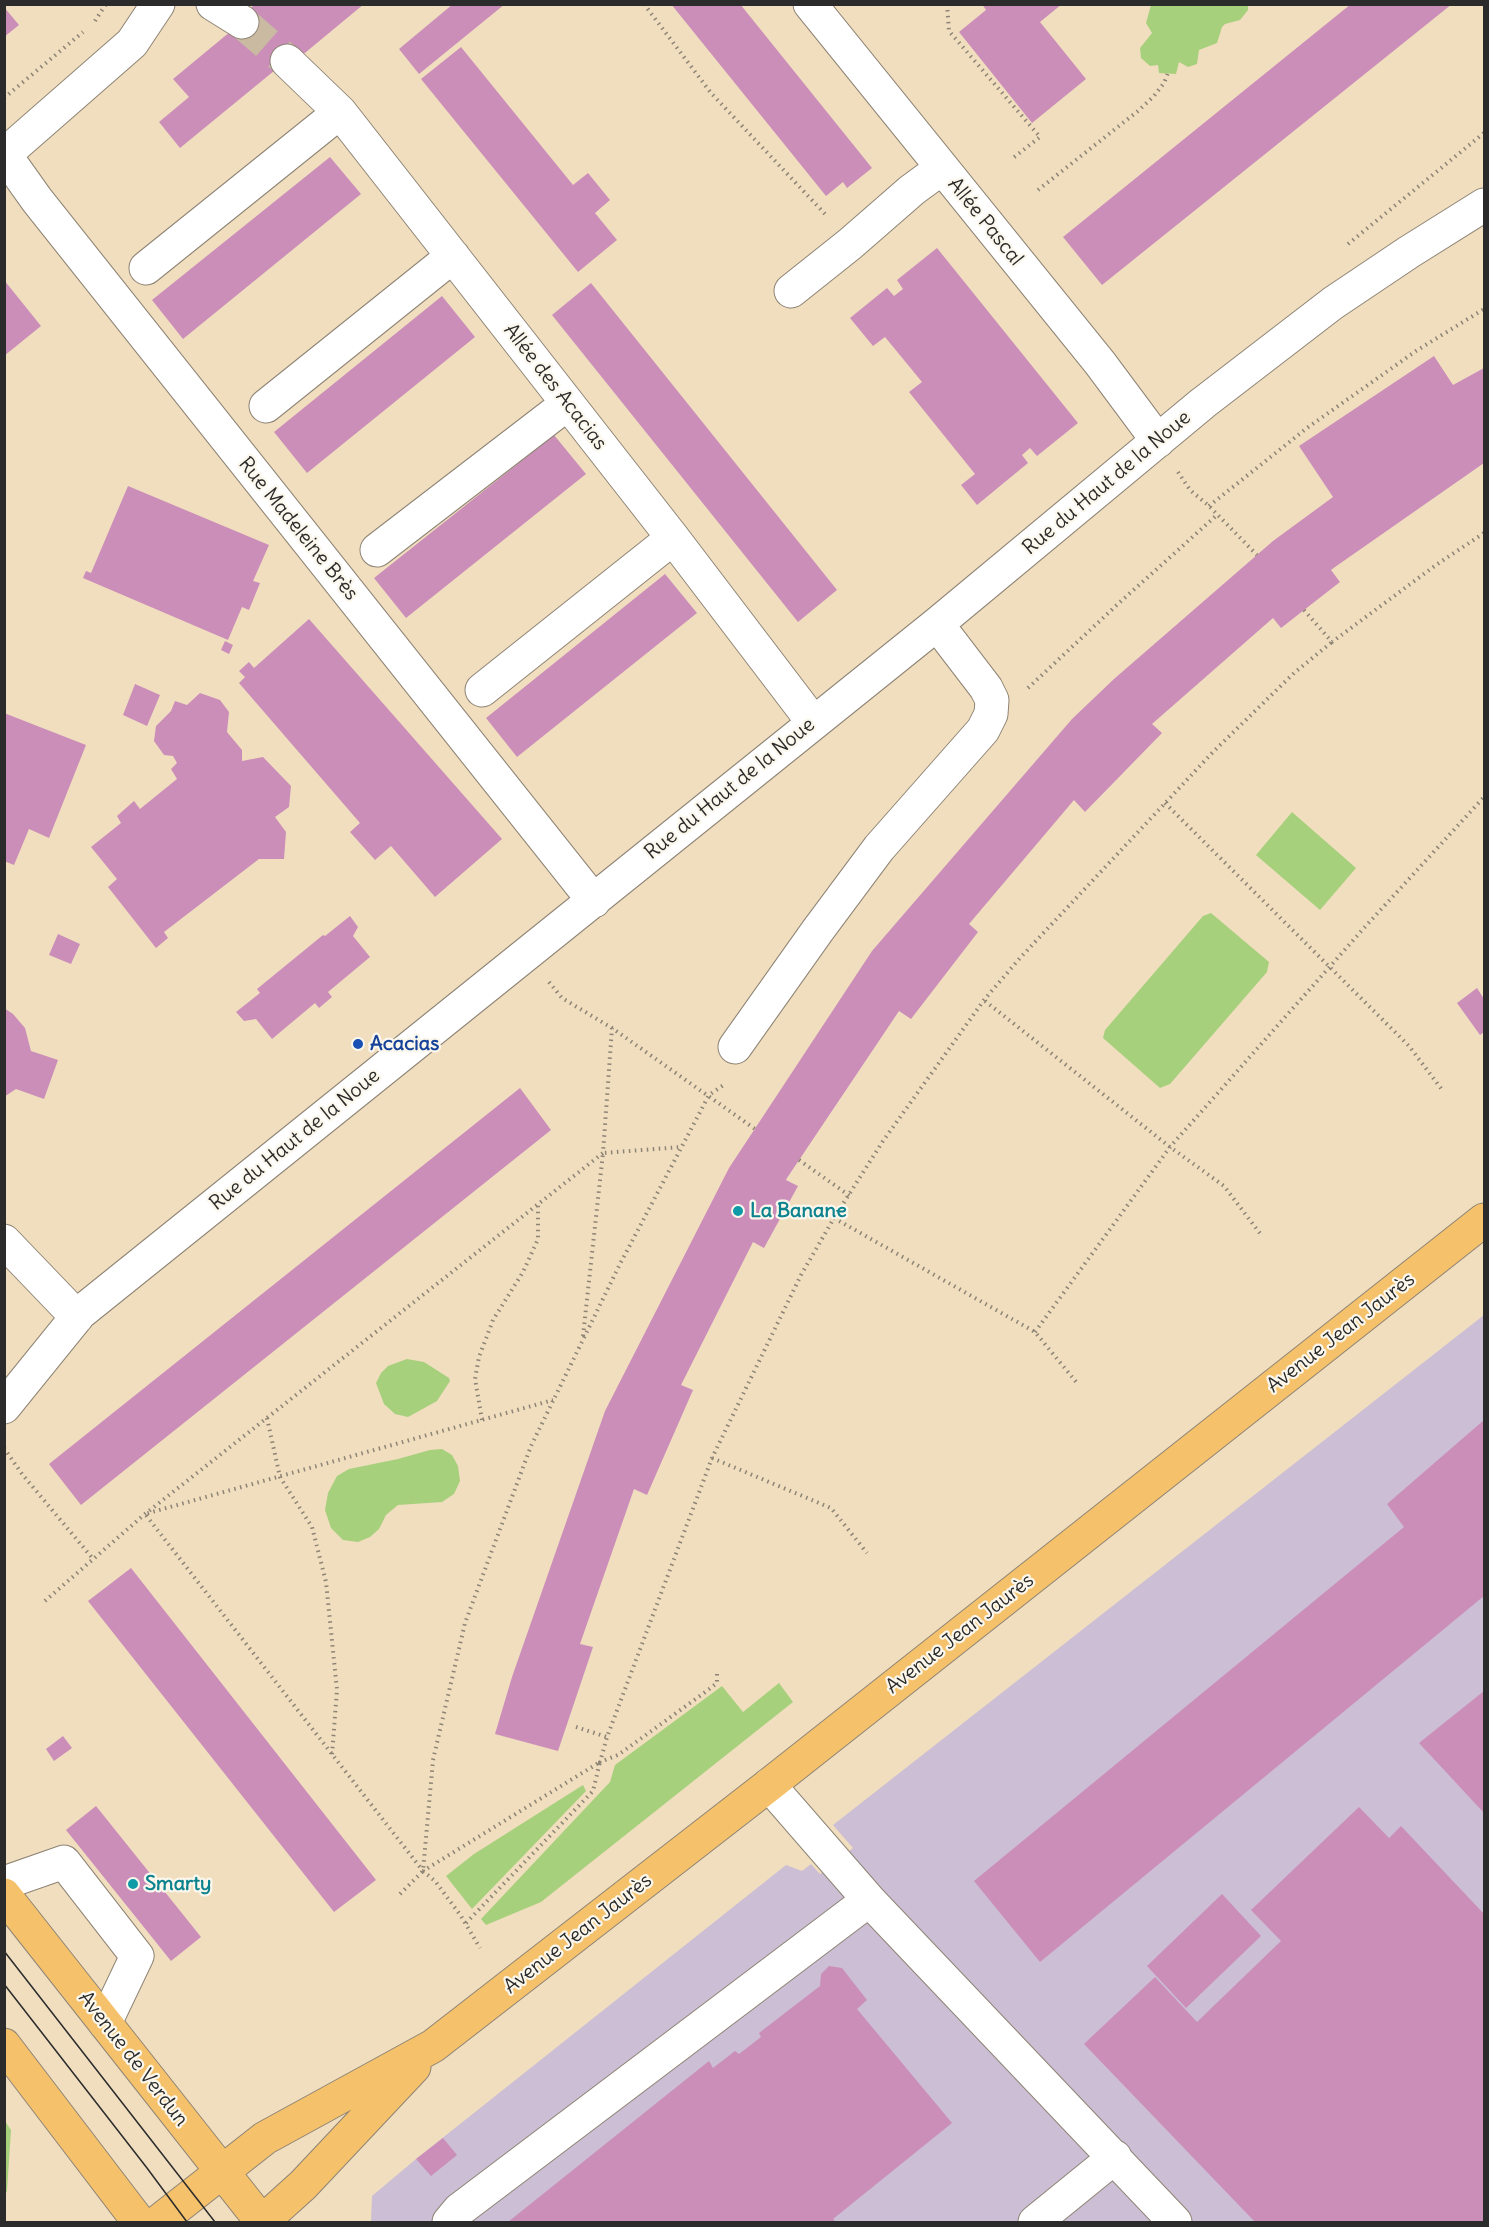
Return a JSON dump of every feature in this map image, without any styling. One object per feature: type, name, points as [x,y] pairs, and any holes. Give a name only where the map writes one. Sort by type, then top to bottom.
[{"type":"main road","name":"Avenue Jean Jaurès","points":[[262,2222],[303,2186],[434,2046],[1485,1221]]},
{"type":"main road","name":"Avenue de Verdun","points":[[4,1895],[262,2222]]},
{"type":"main road","points":[[4,2045],[139,2223]]},
{"type":"main road","name":"Avenue Jean Jaurès","points":[[158,2223],[265,2138],[434,2046]]},
{"type":"street","points":[[5,155],[132,43],[158,4]]},
{"type":"street","points":[[213,4],[242,22]]},
{"type":"street","name":"Allée Pascal","points":[[810,4],[1100,363],[1158,441]]},
{"type":"street","name":"Allée des Acacias","points":[[287,61],[340,112],[673,538],[813,722]]},
{"type":"street","points":[[146,268],[340,112]]},
{"type":"street","name":"Rue Madeleine Brès","points":[[5,155],[37,200],[594,901]]},
{"type":"street","points":[[791,291],[850,244],[895,203],[942,168]]},
{"type":"street","name":"Rue du Haut de la Noue","points":[[4,1407],[77,1317],[937,624],[1158,441],[1334,303],[1409,252],[1485,205]]},
{"type":"street","points":[[266,406],[453,256]]},
{"type":"street","points":[[377,550],[567,404]]},
{"type":"street","points":[[482,690],[673,538]]},
{"type":"street","points":[[735,1047],[879,848],[983,730],[991,714],[992,700],[986,688],[937,624]]},
{"type":"street","points":[[4,1241],[77,1317]]},
{"type":"street","points":[[769,1785],[869,1900],[1115,2157],[1175,2223]]},
{"type":"street","points":[[4,1882],[64,1862],[137,1956],[105,2023]]},
{"type":"street","points":[[449,2223],[459,2210],[869,1900]]},
{"type":"street","points":[[1035,2223],[1115,2157]]},
{"type":"path","points":[[4,98],[96,21],[106,4]]},
{"type":"path","points":[[644,4],[711,93],[830,219],[850,244]]},
{"type":"path","points":[[946,4],[949,31],[1040,136],[1013,158]]},
{"type":"path","points":[[1038,190],[1138,111],[1154,96],[1168,73]]},
{"type":"path","points":[[1209,506],[1326,415],[1416,351],[1485,309]]},
{"type":"path","points":[[1158,441],[1190,490],[1257,555]]},
{"type":"path","points":[[1030,697],[1025,691],[1217,515]]},
{"type":"path","points":[[466,1923],[592,1791],[607,1737],[712,1458],[801,1275],[883,1141],[984,1000],[1020,958],[1213,752],[1294,673],[1436,565],[1485,533]]},
{"type":"path","points":[[1304,610],[1332,642]]},
{"type":"path","points":[[1035,1332],[1170,1147],[1329,967],[1485,797]]},
{"type":"path","points":[[1165,803],[1409,1046],[1443,1091]]},
{"type":"path","points":[[527,954],[561,997],[612,1028],[755,1129]]},
{"type":"path","points":[[984,1000],[1170,1147],[1224,1186],[1262,1236]]},
{"type":"path","points":[[583,1339],[603,1153],[612,1028]]},
{"type":"path","points":[[423,1871],[432,1760],[465,1623],[531,1446],[620,1264],[709,1095],[732,1079]]},
{"type":"path","points":[[45,1601],[145,1514],[603,1153],[681,1147]]},
{"type":"path","points":[[799,1160],[850,1196]]},
{"type":"path","points":[[482,1420],[475,1379],[479,1357],[493,1320],[523,1272],[538,1239],[538,1204]]},
{"type":"path","points":[[834,1218],[1035,1332],[1077,1383]]},
{"type":"path","points":[[145,1514],[553,1400]]},
{"type":"path","points":[[267,1418],[280,1477],[312,1527],[326,1582],[337,1690],[332,1755]]},
{"type":"path","points":[[4,1448],[21,1474],[94,1560]]},
{"type":"path","points":[[712,1458],[831,1508],[867,1553]]},
{"type":"path","points":[[145,1514],[423,1871],[435,1881],[466,1923],[480,1948]]},
{"type":"path","points":[[400,1894],[423,1871],[600,1762],[618,1755],[717,1683],[717,1674]]},
{"type":"path","points":[[576,1727],[607,1737]]},
{"type":"shaded area","points":[[1484,1315],[1484,2222],[371,2222],[372,2196],[416,2159],[786,1865],[802,1871],[811,1864],[820,1874],[853,1848],[833,1825]]},
{"type":"green space","points":[[1248,4],[1248,10],[1240,20],[1222,27],[1217,43],[1199,50],[1197,64],[1188,67],[1179,62],[1176,74],[1159,73],[1158,65],[1150,66],[1141,58],[1140,48],[1152,33],[1146,23],[1151,5]]},
{"type":"green space","points":[[1292,812],[1356,868],[1320,910],[1256,855]]},
{"type":"green space","points":[[1211,913],[1269,962],[1267,972],[1170,1084],[1160,1088],[1103,1038],[1105,1030],[1203,916]]},
{"type":"green space","points":[[407,1359],[424,1362],[449,1378],[450,1381],[437,1401],[408,1417],[395,1414],[384,1404],[376,1383],[388,1366]]},
{"type":"green space","points":[[442,1449],[452,1455],[458,1466],[460,1481],[454,1494],[442,1502],[398,1505],[386,1515],[379,1529],[370,1537],[358,1542],[343,1540],[331,1528],[325,1510],[328,1493],[337,1476],[349,1469]]},
{"type":"green space","points":[[779,1683],[793,1702],[541,1902],[486,1925],[481,1919],[610,1782],[615,1765],[722,1686],[743,1712]]},
{"type":"green space","points":[[583,1785],[586,1791],[472,1909],[446,1876],[474,1854]]},
{"type":"green space","points":[[5,2121],[11,2130],[5,2195]]},
{"type":"building","points":[[254,4],[364,4],[294,62],[291,57],[180,148],[159,122],[189,97],[173,79],[242,22]]},
{"type":"building","points":[[453,4],[505,4],[419,74],[399,49]]},
{"type":"building","points":[[671,4],[740,4],[872,168],[847,188],[843,182],[826,196]]},
{"type":"building","points":[[982,4],[1062,4],[1040,22],[1086,79],[1032,123],[959,32],[986,10]]},
{"type":"building","points":[[1351,4],[1452,4],[1102,285],[1063,237]]},
{"type":"building","points":[[4,7],[19,25],[4,37]]},
{"type":"building","points":[[461,47],[573,185],[588,173],[610,200],[595,213],[617,240],[578,272],[421,79]]},
{"type":"building","points":[[330,157],[361,194],[183,339],[152,300]]},
{"type":"building","points":[[937,248],[1078,423],[1037,456],[1030,448],[1022,455],[1028,463],[977,505],[961,485],[975,474],[909,392],[922,382],[885,337],[873,346],[850,318],[887,288],[894,296],[903,289],[897,280]]},
{"type":"building","points":[[4,280],[41,326],[4,356]]},
{"type":"building","points":[[591,283],[837,590],[798,622],[552,315]]},
{"type":"building","points":[[442,296],[475,337],[307,473],[274,432]]},
{"type":"building","name":"La Banane","points":[[1434,356],[1453,385],[1484,368],[1484,463],[1331,570],[1340,582],[1281,628],[1273,618],[1152,724],[1162,733],[1085,812],[1074,800],[969,924],[978,932],[911,1019],[899,1011],[787,1178],[786,1180],[798,1186],[764,1248],[753,1242],[681,1385],[693,1390],[647,1495],[634,1489],[580,1644],[593,1647],[558,1751],[495,1734],[512,1677],[605,1411],[729,1168],[872,951],[1072,719],[1114,679],[1273,541],[1333,497],[1299,446]]},
{"type":"building","points":[[554,435],[586,474],[406,618],[374,578]]},
{"type":"building","points":[[128,486],[269,545],[253,581],[260,583],[249,610],[242,607],[228,640],[83,578],[86,571],[91,573]]},
{"type":"building","points":[[665,574],[697,613],[517,757],[486,718]]},
{"type":"building","points":[[309,619],[502,839],[435,897],[391,846],[375,860],[350,832],[360,823],[239,683],[245,677],[239,671],[249,662],[254,668]]},
{"type":"building","points":[[225,641],[233,645],[229,654],[221,650]]},
{"type":"building","points":[[135,684],[160,695],[147,726],[123,715]]},
{"type":"building","points":[[200,693],[220,700],[229,712],[227,732],[242,750],[242,761],[263,757],[291,786],[289,807],[275,817],[286,832],[284,859],[259,859],[164,932],[168,938],[156,948],[108,887],[117,879],[91,847],[121,823],[117,816],[134,801],[140,809],[177,779],[171,769],[177,763],[173,756],[164,755],[154,741],[156,726],[171,711],[175,701],[187,705]]},
{"type":"building","points":[[4,713],[86,745],[49,838],[29,829],[14,865],[4,861]]},
{"type":"building","points":[[350,916],[358,927],[353,936],[370,957],[328,992],[332,997],[319,1008],[315,1003],[272,1039],[256,1019],[244,1021],[236,1012],[260,993],[257,989]]},
{"type":"building","points":[[58,934],[80,944],[71,964],[49,955]]},
{"type":"building","points":[[1477,988],[1484,999],[1484,1032],[1480,1035],[1457,1003]]},
{"type":"building","points":[[4,1008],[13,1014],[25,1028],[31,1051],[58,1060],[44,1099],[16,1089],[4,1097]]},
{"type":"building","points":[[520,1088],[551,1130],[81,1505],[49,1464]]},
{"type":"building","points":[[1484,1420],[1484,1596],[1040,1962],[974,1881],[1404,1527],[1387,1504]]},
{"type":"building","points":[[131,1568],[376,1880],[334,1912],[88,1601]]},
{"type":"building","points":[[1484,1691],[1484,1813],[1419,1743]]},
{"type":"building","points":[[63,1736],[72,1748],[54,1761],[46,1749]]},
{"type":"building","name":"Smarty","points":[[96,1806],[201,1937],[171,1961],[66,1830]]},
{"type":"building","points":[[1359,1807],[1389,1838],[1401,1826],[1484,1914],[1484,2222],[1255,2222],[1084,2044],[1155,1977],[1197,2022],[1281,1941],[1251,1910]]},
{"type":"building","points":[[1222,1894],[1261,1936],[1186,2008],[1147,1966]]},
{"type":"building","points":[[829,1966],[842,1968],[867,2000],[857,2009],[952,2123],[833,2219],[836,2222],[508,2222],[709,2061],[713,2068],[735,2051],[739,2054],[761,2037],[759,2033],[820,1986],[821,1974]]},
{"type":"building","points":[[443,2138],[457,2155],[431,2176],[416,2159]]},
{"type":"tunnel","points":[[242,22],[287,61]]},
{"type":"tram line","points":[[4,1951],[215,2222]]},
{"type":"tram line","points":[[4,1984],[187,2222]]},
{"type":"place","name":"Acacias","points":[[358,1044]]},
{"type":"place","name":"La Banane","points":[[738,1211]]},
{"type":"place","name":"Smarty","points":[[133,1884]]}]
